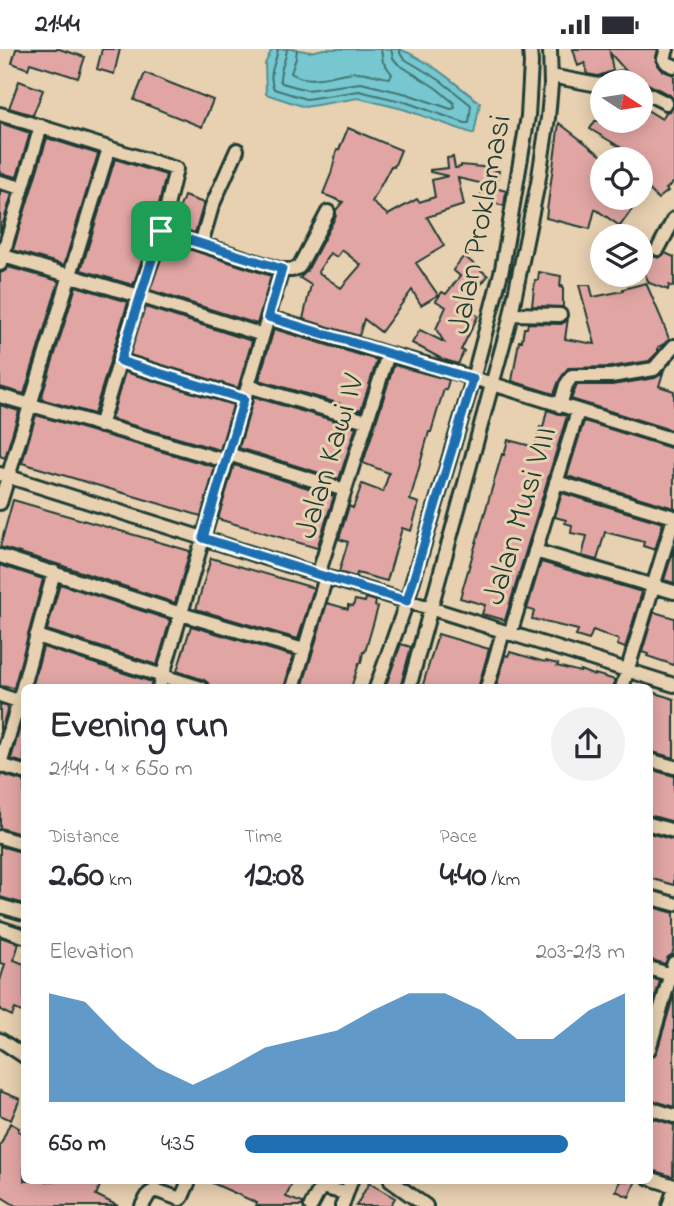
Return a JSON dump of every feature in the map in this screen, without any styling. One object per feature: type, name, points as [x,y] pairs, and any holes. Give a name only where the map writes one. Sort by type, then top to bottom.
[{"type":"street","name":"Jalan Proklamasi","points":[[377,684],[407,601],[473,379],[502,269],[528,116],[530,49]]},
{"type":"street","points":[[667,49],[664,59],[674,66]]},
{"type":"street","name":"Jalan Proklamasi","points":[[410,684],[512,314],[548,118],[550,53]]},
{"type":"street","points":[[530,63],[550,53]]},
{"type":"street","points":[[551,76],[590,83]]},
{"type":"street","points":[[653,96],[666,103]]},
{"type":"street","points":[[0,114],[176,169],[161,231],[100,426]]},
{"type":"street","points":[[41,126],[1,258],[70,275],[262,335]]},
{"type":"street","points":[[0,503],[4,475],[30,405],[109,148]]},
{"type":"street","points":[[201,244],[212,206],[237,150]]},
{"type":"street","points":[[518,180],[538,183]]},
{"type":"street","points":[[0,182],[22,188]]},
{"type":"street","points":[[161,231],[292,270],[299,267],[328,212]]},
{"type":"street","points":[[658,249],[674,219]]},
{"type":"street","points":[[36,636],[161,682],[282,269]]},
{"type":"street","points":[[512,314],[560,314]]},
{"type":"street","points":[[268,317],[674,440]]},
{"type":"street","points":[[560,406],[566,385],[572,376],[611,376],[654,369],[674,346]]},
{"type":"street","name":"Jalan Kawi IV","points":[[294,684],[345,490],[387,354]]},
{"type":"street","points":[[120,361],[244,399]]},
{"type":"street","points":[[248,386],[366,421]]},
{"type":"street","points":[[0,395],[100,426],[227,457],[345,490]]},
{"type":"street","name":"Jalan Musi VIII","points":[[488,684],[535,551],[578,411]]},
{"type":"street","points":[[4,475],[674,685]]},
{"type":"street","points":[[556,482],[674,518],[623,684]]},
{"type":"street","points":[[535,551],[674,592]]},
{"type":"street","points":[[0,556],[304,650]]},
{"type":"street","points":[[26,684],[54,572]]},
{"type":"street","points":[[0,695],[21,702]]},
{"type":"street","points":[[21,705],[0,765],[21,771]]},
{"type":"street","points":[[653,760],[674,767]]},
{"type":"street","points":[[653,825],[674,831]]},
{"type":"street","points":[[0,837],[21,844]]},
{"type":"street","points":[[653,898],[674,904]]},
{"type":"street","points":[[0,906],[21,912]]},
{"type":"street","points":[[0,928],[21,935]]},
{"type":"street","points":[[653,968],[672,969],[653,1032]]},
{"type":"street","points":[[0,1040],[21,1054]]},
{"type":"street","points":[[653,1109],[674,1116]]},
{"type":"street","points":[[653,1181],[672,1195]]},
{"type":"street","points":[[142,1206],[149,1194],[155,1190],[180,1199],[188,1184]]},
{"type":"street","points":[[395,1184],[426,1206]]},
{"type":"street","points":[[311,1206],[321,1187],[348,1187],[342,1206]]},
{"type":"water","points":[[272,49],[310,52],[324,49],[399,49],[431,66],[480,103],[474,134],[403,109],[358,98],[305,107],[266,94],[265,64]]},
{"type":"building","points":[[16,49],[59,49],[85,57],[78,78],[30,63],[28,69],[12,63]]},
{"type":"building","points":[[102,49],[120,49],[114,74],[97,69]]},
{"type":"building","points":[[573,49],[658,49],[657,64],[663,71],[674,75],[674,100],[653,86],[653,70],[625,70],[610,53],[613,70],[590,70],[590,75],[587,74],[585,63],[578,66]]},
{"type":"building","points":[[145,73],[213,100],[202,127],[134,100]]},
{"type":"building","points":[[19,81],[43,90],[33,115],[9,108]]},
{"type":"building","points":[[674,106],[674,182],[658,199],[653,194],[653,147],[620,147],[597,133],[653,133],[653,114],[662,119]]},
{"type":"building","points":[[0,123],[30,133],[17,177],[0,173]]},
{"type":"building","points":[[559,123],[590,147],[590,210],[595,210],[590,229],[546,218]]},
{"type":"building","points":[[348,128],[401,150],[394,167],[391,166],[372,202],[388,215],[417,199],[419,202],[435,197],[432,180],[448,176],[430,170],[448,168],[447,158],[453,157],[455,168],[461,165],[499,171],[495,188],[506,191],[504,206],[480,198],[484,184],[458,178],[464,205],[427,217],[444,246],[416,263],[438,295],[421,305],[412,290],[381,332],[364,319],[359,336],[303,319],[311,285],[300,278],[307,271],[336,216],[336,210],[343,202],[323,194]],"holes":[[[342,250],[361,265],[341,288],[318,272],[330,253],[337,257]]]},
{"type":"building","points":[[47,138],[98,154],[64,265],[13,250]]},
{"type":"building","points":[[115,159],[166,175],[153,229],[133,285],[81,270]]},
{"type":"building","points":[[0,191],[12,194],[0,233]]},
{"type":"building","points":[[184,196],[204,203],[195,233],[173,226]]},
{"type":"building","points":[[596,210],[631,210],[621,224],[617,224]]},
{"type":"building","points":[[167,242],[271,276],[257,324],[150,290]]},
{"type":"building","points":[[665,253],[674,257],[674,287],[669,285],[668,290],[653,284],[653,256],[659,258]]},
{"type":"building","points":[[464,256],[488,276],[463,306],[478,316],[461,350],[464,351],[458,364],[412,343],[420,330],[444,342],[436,329],[446,307],[436,301],[442,292],[446,294],[460,276],[453,270]]},
{"type":"building","points":[[8,267],[59,281],[24,394],[0,387],[0,273]]},
{"type":"building","points":[[539,272],[561,276],[563,307],[532,306],[535,280],[538,280]]},
{"type":"building","points":[[579,285],[590,285],[593,297],[623,289],[648,287],[669,339],[658,347],[658,352],[649,361],[610,367],[568,368],[554,394],[512,381],[519,341],[522,341],[524,328],[527,328],[528,323],[561,324],[568,318],[565,339],[595,344]]},
{"type":"building","points":[[76,286],[128,302],[94,414],[41,399]]},
{"type":"building","points":[[145,307],[252,341],[238,388],[130,355]]},
{"type":"building","points":[[274,329],[377,360],[361,410],[259,380]]},
{"type":"building","points":[[394,365],[449,380],[429,432],[410,500],[419,503],[411,531],[402,528],[387,581],[357,573],[356,577],[339,572],[348,542],[339,539],[349,506],[353,508],[362,484],[383,492],[389,473],[363,463]]},
{"type":"building","points":[[125,372],[233,405],[220,450],[111,419]]},
{"type":"building","points":[[663,373],[659,386],[674,391],[674,431],[571,399],[577,385],[612,385],[655,378]]},
{"type":"building","points":[[254,397],[356,427],[339,479],[239,448]]},
{"type":"building","points":[[0,405],[19,411],[5,458],[0,456]]},
{"type":"building","points":[[547,410],[567,416],[505,620],[482,614],[485,605],[460,598],[508,440],[535,447]]},
{"type":"building","points":[[36,415],[215,467],[201,516],[22,463]]},
{"type":"building","points":[[584,421],[674,449],[674,508],[567,476]]},
{"type":"building","points":[[234,465],[334,496],[317,548],[218,519]]},
{"type":"building","points":[[562,493],[663,523],[655,550],[643,546],[644,542],[605,532],[597,560],[582,556],[587,536],[571,533],[572,525],[555,517]]},
{"type":"building","points":[[13,500],[190,551],[175,603],[0,547]]},
{"type":"building","points":[[674,548],[674,583],[664,580]]},
{"type":"building","points":[[211,558],[314,588],[298,639],[196,609]]},
{"type":"building","points":[[541,562],[642,592],[625,648],[617,645],[619,640],[593,630],[589,640],[576,636],[578,630],[532,619],[534,611],[527,609]]},
{"type":"building","points":[[0,565],[43,579],[14,688],[0,686]]},
{"type":"building","points":[[60,584],[170,620],[157,665],[47,630]]},
{"type":"building","points":[[366,598],[376,601],[375,606],[378,607],[352,684],[303,684],[327,603],[348,609],[348,605],[353,606],[355,600],[365,602]]},
{"type":"building","points":[[654,612],[674,618],[674,665],[642,652]]},
{"type":"building","points":[[191,626],[293,656],[285,684],[208,684],[177,671]]},
{"type":"building","points":[[438,634],[489,649],[479,684],[423,684]]},
{"type":"building","points":[[401,644],[411,647],[401,684],[386,684]]},
{"type":"building","points":[[43,647],[152,682],[151,684],[33,684]]},
{"type":"building","points":[[510,652],[615,680],[614,684],[497,684],[505,655],[508,656]]},
{"type":"building","points":[[653,692],[674,699],[674,758],[653,752]]},
{"type":"building","points":[[0,704],[8,707],[0,734]]},
{"type":"building","points":[[21,724],[21,762],[11,759]]},
{"type":"building","points":[[653,770],[674,776],[674,822],[653,816]]},
{"type":"building","points":[[0,774],[21,780],[21,834],[0,828]]},
{"type":"building","points":[[653,834],[674,840],[674,885],[653,879]]},
{"type":"building","points":[[0,846],[21,852],[21,903],[0,897]]},
{"type":"building","points":[[653,907],[674,913],[674,948],[665,964],[653,960]]},
{"type":"building","points":[[0,937],[19,943],[14,960],[21,963],[21,1012],[15,1009],[12,1016],[0,1010],[0,981],[5,964],[0,963]]},
{"type":"building","points":[[653,978],[660,981],[653,1004]]},
{"type":"building","points":[[674,994],[674,1107],[653,1100],[653,1056]]},
{"type":"building","points":[[0,1091],[20,1099],[11,1120],[0,1115]]},
{"type":"building","points":[[653,1118],[674,1125],[673,1177],[653,1170]]},
{"type":"building","points":[[10,1123],[21,1132],[21,1184],[101,1184],[96,1195],[118,1206],[16,1206],[0,1196],[0,1146]]},
{"type":"building","points":[[215,1184],[292,1184],[286,1197],[303,1203],[302,1206],[256,1206],[257,1203]]},
{"type":"building","points":[[368,1184],[395,1198],[390,1206],[356,1206]]},
{"type":"building","points":[[619,1184],[635,1184],[629,1197],[616,1191]]},
{"type":"route","points":[[161,231],[282,269],[268,317],[473,379],[407,601],[203,538],[244,399],[120,361],[161,231]]}]
